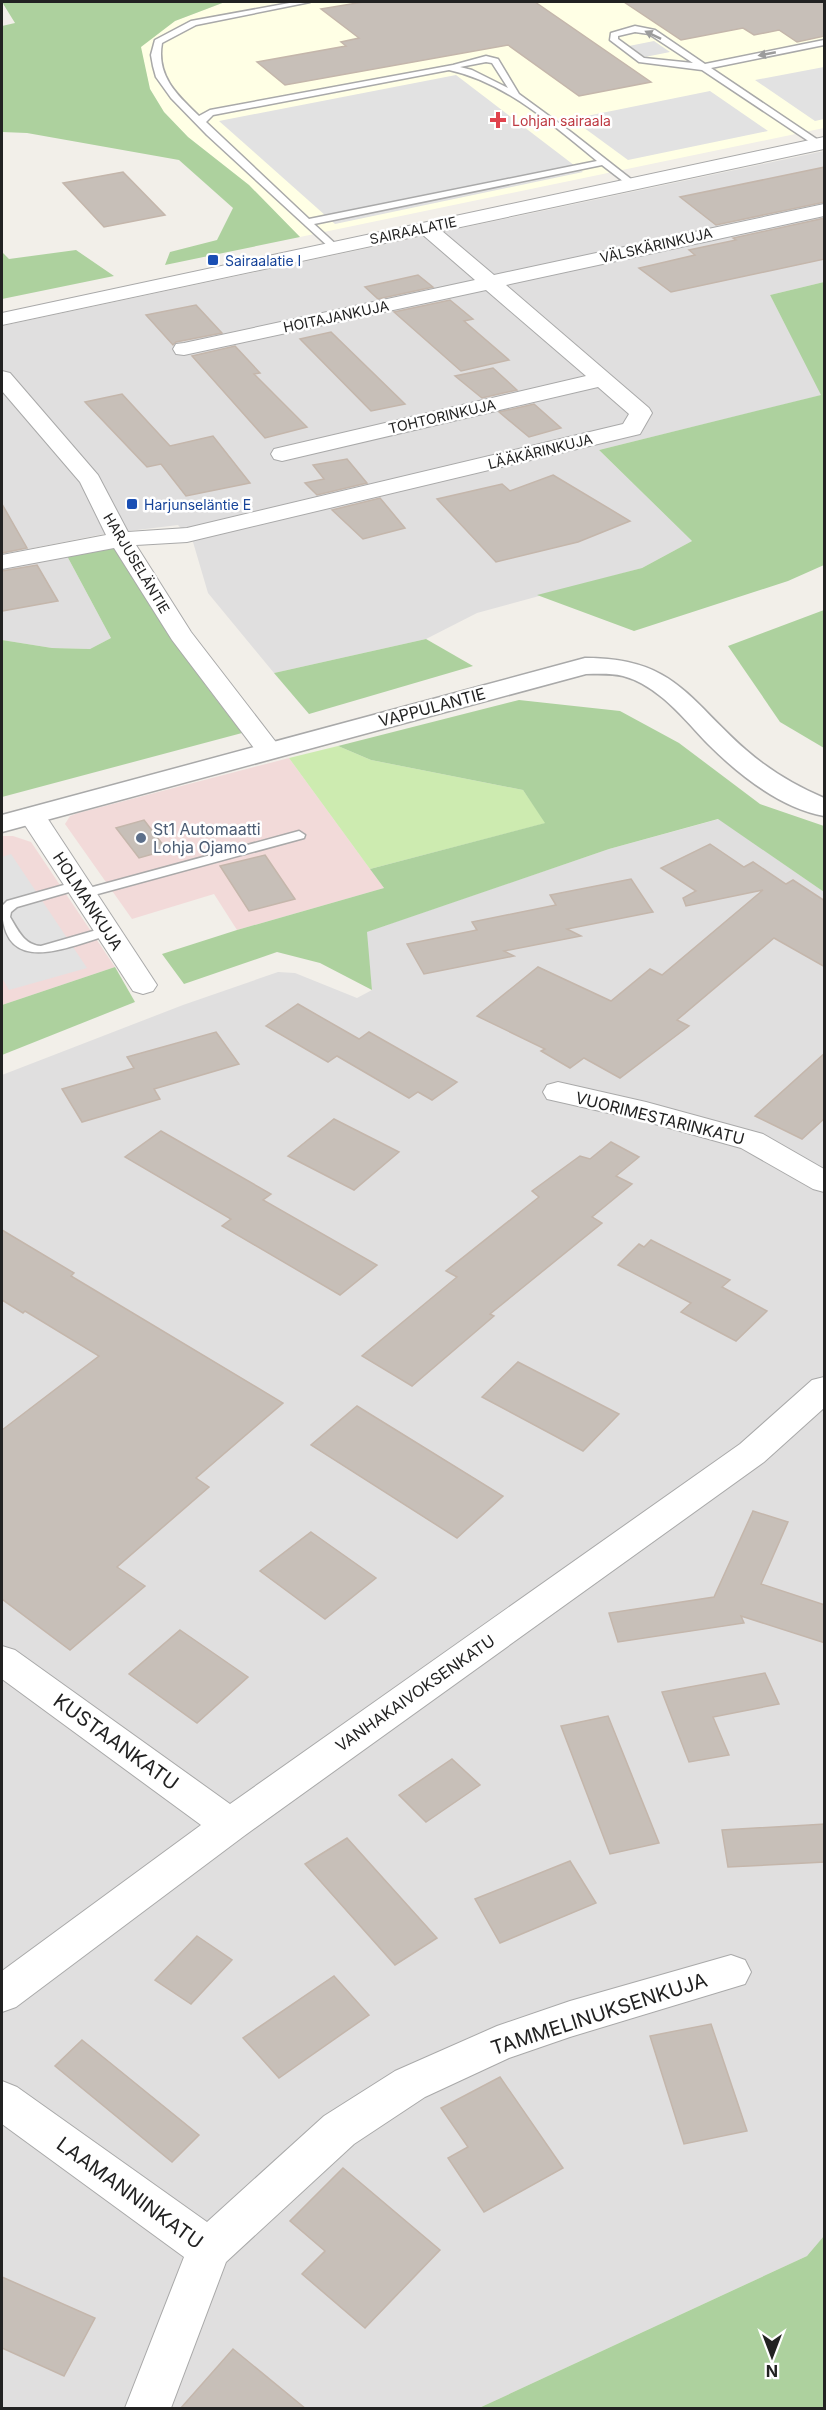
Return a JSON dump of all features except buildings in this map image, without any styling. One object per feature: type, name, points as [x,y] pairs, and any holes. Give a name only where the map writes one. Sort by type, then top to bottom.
[{"type":"street","name":"SAIRAALATIE","points":[[2,319],[822,144]]},
{"type":"street","name":"VÄLSKÄRINKUJA","points":[[488,283],[748,224],[825,210]]},
{"type":"street","name":"LÄÄKÄRINKUJA","points":[[120,539],[154,535],[187,535],[206,531],[632,429],[641,413],[426,228]]},
{"type":"street","name":"HOITAJANKUJA","points":[[184,349],[488,283]]},
{"type":"street","name":"HARJUSELÄNTIE","points":[[2,378],[90,480],[120,539],[181,635],[270,750]]},
{"type":"street","name":"TOHTORINKUJA","points":[[282,454],[603,379]]},
{"type":"street","points":[[2,562],[120,539]]},
{"type":"street","name":"VAPPULANTIE","points":[[2,824],[585,666],[613,666],[634,670],[668,689],[729,749],[760,775],[800,799],[825,808]]},
{"type":"street","name":"HOLMANKUJA","points":[[32,816],[143,985]]},
{"type":"street","name":"VUORIMESTARINKATU","points":[[558,1092],[646,1112],[752,1141],[825,1182]]},
{"type":"street","name":"VANHAKAIVOKSENKATU","points":[[2,1994],[230,1825],[752,1453],[825,1389]]},
{"type":"street","name":"KUSTAANKATU","points":[[2,1660],[230,1825]]},
{"type":"street","name":"TAMMELINUKSENKUJA","points":[[209,2249],[339,2130],[410,2084],[497,2044],[570,2019],[731,1972]]},
{"type":"street","name":"LAAMANNINKATU","points":[[2,2100],[209,2249],[148,2409]]},
{"type":"lane","points":[[306,2],[194,23],[158,42],[154,54],[158,74],[172,96],[334,247]]},
{"type":"lane","points":[[822,144],[702,67],[652,32],[635,29],[614,35],[614,40],[642,60],[702,67],[825,42]]},
{"type":"lane","points":[[201,122],[203,117],[210,113],[486,59],[495,61],[519,98]]},
{"type":"lane","points":[[449,67],[468,70],[519,98],[631,183]]},
{"type":"lane","points":[[308,222],[603,162]]},
{"type":"lane","points":[[107,931],[42,950],[32,950],[23,947],[3,917],[5,910],[12,904],[299,835]]},
{"type":"shaded area","name":"Lohjan sairaala","points":[[225,2],[824,2],[824,128],[300,237],[249,185],[188,137],[164,112],[150,89],[140,47],[175,21]]},
{"type":"shaded area","points":[[654,41],[670,52],[645,57],[629,46]]},
{"type":"shaded area","points":[[824,67],[824,119],[815,121],[755,80]]},
{"type":"shaded area","points":[[456,75],[583,172],[335,224],[219,121]]},
{"type":"shaded area","points":[[710,91],[768,131],[628,160],[572,119]]},
{"type":"shaded area","points":[[824,151],[824,282],[770,295],[822,395],[599,450],[692,541],[642,568],[477,613],[426,639],[274,673],[208,593],[193,542],[178,525],[104,534],[2,554],[2,326]]},
{"type":"shaded area","points":[[66,554],[111,638],[90,649],[52,648],[2,640],[2,567]]},
{"type":"shaded area","points":[[289,758],[384,888],[237,930],[214,894],[132,919],[65,824],[70,816],[78,813]]},
{"type":"shaded area","points":[[719,819],[824,892],[824,2243],[807,2256],[479,2408],[2,2408],[2,1075],[183,1005],[278,972],[295,973],[357,998],[372,990],[366,932],[609,849]]},
{"type":"shaded area","points":[[2,836],[13,836],[31,842],[115,967],[2,1005]]},
{"type":"shaded area","points":[[11,854],[87,968],[9,990],[2,978],[2,857]]},
{"type":"green space","points":[[2,2],[225,2],[175,21],[141,47],[150,89],[164,112],[188,137],[249,185],[300,237],[165,265],[170,252],[217,240],[233,208],[179,160],[27,133],[2,132],[2,26],[15,23]]},
{"type":"green space","points":[[76,250],[114,276],[2,299],[2,252],[9,259]]},
{"type":"green space","points":[[824,282],[824,565],[788,581],[634,631],[537,595],[642,568],[692,541],[599,450],[821,395],[770,295]]},
{"type":"green space","points":[[116,547],[206,686],[242,733],[2,797],[2,640],[52,648],[90,649],[111,638],[66,554]]},
{"type":"green space","points":[[824,610],[824,748],[780,722],[728,646]]},
{"type":"green space","points":[[426,639],[473,666],[309,714],[274,673]]},
{"type":"green space","points":[[519,700],[620,711],[679,743],[760,804],[824,826],[824,892],[718,819],[609,849],[367,932],[372,990],[320,963],[277,952],[184,984],[162,954],[384,888],[370,869],[545,823],[523,790],[371,760],[338,746]]},
{"type":"green space","points":[[338,746],[371,760],[523,790],[546,823],[370,869],[289,758]]},
{"type":"green space","points":[[115,967],[135,1002],[2,1055],[2,1005]]},
{"type":"green space","points":[[824,2236],[824,2408],[479,2408],[807,2256]]},
{"type":"place","name":"Lohjan sairaala","points":[[498,120]]},
{"type":"place","name":"Sairaalatie I","points":[[213,260]]},
{"type":"place","name":"Harjunseläntie E","points":[[132,504]]},
{"type":"place","name":"St1 Automaatti Lohja Ojamo","points":[[141,838]]}]
